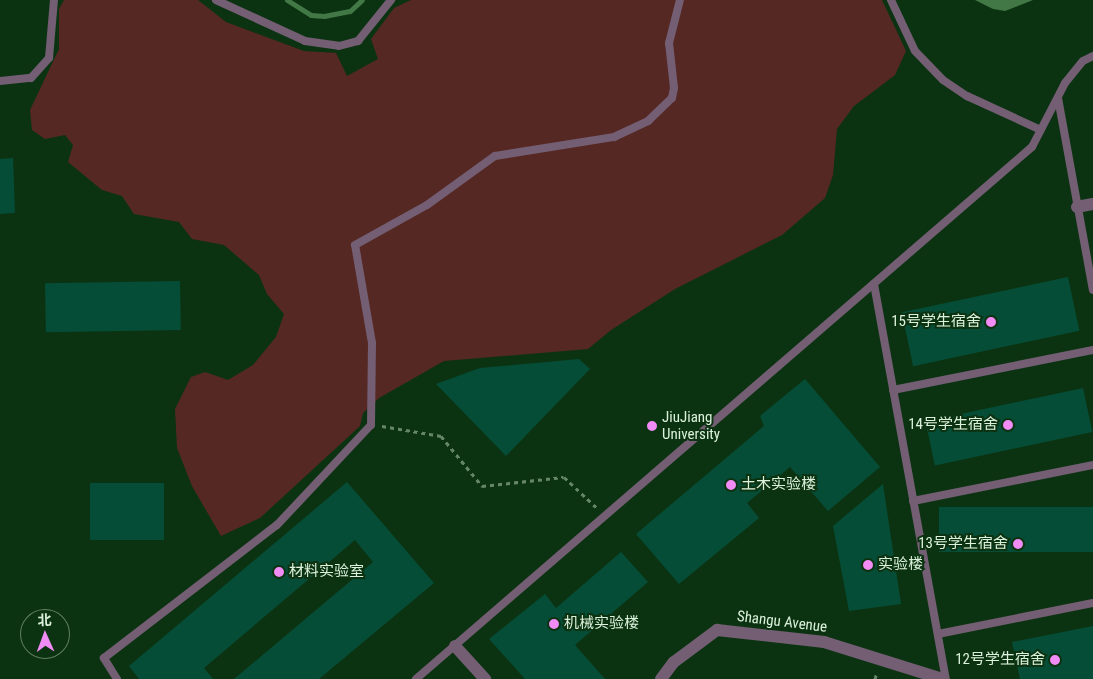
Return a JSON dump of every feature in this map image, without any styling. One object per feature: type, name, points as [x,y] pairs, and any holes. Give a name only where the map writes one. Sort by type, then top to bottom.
[{"type":"street","points":[[1077,207],[1093,204]]},
{"type":"street","name":"Shangu Avenue","points":[[661,679],[674,662],[716,630],[824,642],[944,679]]},
{"type":"street","points":[[455,646],[486,679]]},
{"type":"lane","points":[[0,81],[31,78],[49,58],[54,0]]},
{"type":"lane","points":[[216,0],[305,41],[339,46],[358,40],[391,0]]},
{"type":"lane","points":[[116,679],[104,658],[277,524],[371,425],[372,343],[355,244],[427,205],[495,156],[614,137],[648,121],[672,98],[674,88],[669,43],[680,0]]},
{"type":"lane","points":[[891,0],[915,50],[943,80],[967,96],[1041,130]]},
{"type":"lane","points":[[416,679],[1032,148],[1058,98],[1083,61],[1093,56]]},
{"type":"lane","points":[[1058,98],[1093,290]]},
{"type":"lane","points":[[874,284],[938,634],[944,679]]},
{"type":"lane","points":[[893,390],[1093,350]]},
{"type":"lane","points":[[913,501],[1093,465]]},
{"type":"lane","points":[[938,634],[1093,603]]},
{"type":"path","points":[[371,425],[441,436],[482,486],[564,477],[606,516]]},
{"type":"shaded area","points":[[64,0],[198,0],[226,22],[304,51],[336,53],[347,76],[378,59],[371,39],[394,8],[411,0],[882,0],[906,51],[895,75],[854,106],[837,129],[833,175],[825,198],[782,235],[675,289],[611,330],[588,349],[444,361],[379,398],[363,413],[360,426],[260,518],[221,536],[192,486],[177,448],[175,409],[191,377],[205,372],[228,380],[253,365],[276,337],[284,314],[267,294],[259,275],[224,245],[192,239],[179,222],[134,214],[122,196],[102,190],[68,162],[73,145],[65,135],[45,139],[32,130],[30,110],[59,49],[59,9]]},
{"type":"shaded area","points":[[975,0],[1033,0],[1005,11],[993,9]]},
{"type":"building","points":[[13,158],[15,213],[0,214],[0,159]]},
{"type":"building","name":"15号学生宿舍","points":[[1068,277],[1079,331],[913,366],[902,312]]},
{"type":"building","points":[[180,281],[181,330],[46,332],[45,283]]},
{"type":"building","points":[[579,359],[590,369],[506,456],[436,384],[480,368]]},
{"type":"building","name":"土木实验楼","points":[[805,379],[880,467],[828,511],[790,467],[747,503],[759,518],[679,584],[636,534],[764,426],[760,416]]},
{"type":"building","name":"14号学生宿舍","points":[[1083,388],[1092,432],[935,465],[926,421]]},
{"type":"building","name":"材料实验室","points":[[347,482],[434,583],[319,679],[234,679],[373,562],[355,540],[204,668],[213,679],[139,679],[129,666]]},
{"type":"building","points":[[90,483],[164,483],[164,540],[90,540]]},
{"type":"building","name":"实验楼","points":[[883,484],[901,604],[849,611],[833,526]]},
{"type":"building","name":"13号学生宿舍","points":[[939,507],[1093,507],[1093,552],[939,552]]},
{"type":"building","name":"机械实验楼","points":[[621,552],[648,582],[575,645],[605,679],[525,679],[489,639],[545,594],[556,608]]},
{"type":"building","name":"12号学生宿舍","points":[[1093,626],[1093,679],[1020,679],[1012,642]]},
{"type":"waterway","points":[[287,0],[311,15],[324,16],[350,11],[362,0]]},
{"type":"place","name":"15号学生宿舍","points":[[991,322]]},
{"type":"place","name":"14号学生宿舍","points":[[1008,425]]},
{"type":"place","name":"JiuJiang University","points":[[652,426]]},
{"type":"place","name":"土木实验楼","points":[[731,485]]},
{"type":"place","name":"13号学生宿舍","points":[[1018,544]]},
{"type":"place","name":"实验楼","points":[[868,565]]},
{"type":"place","name":"材料实验室","points":[[279,572]]},
{"type":"place","name":"机械实验楼","points":[[554,624]]},
{"type":"place","name":"12号学生宿舍","points":[[1055,660]]}]
